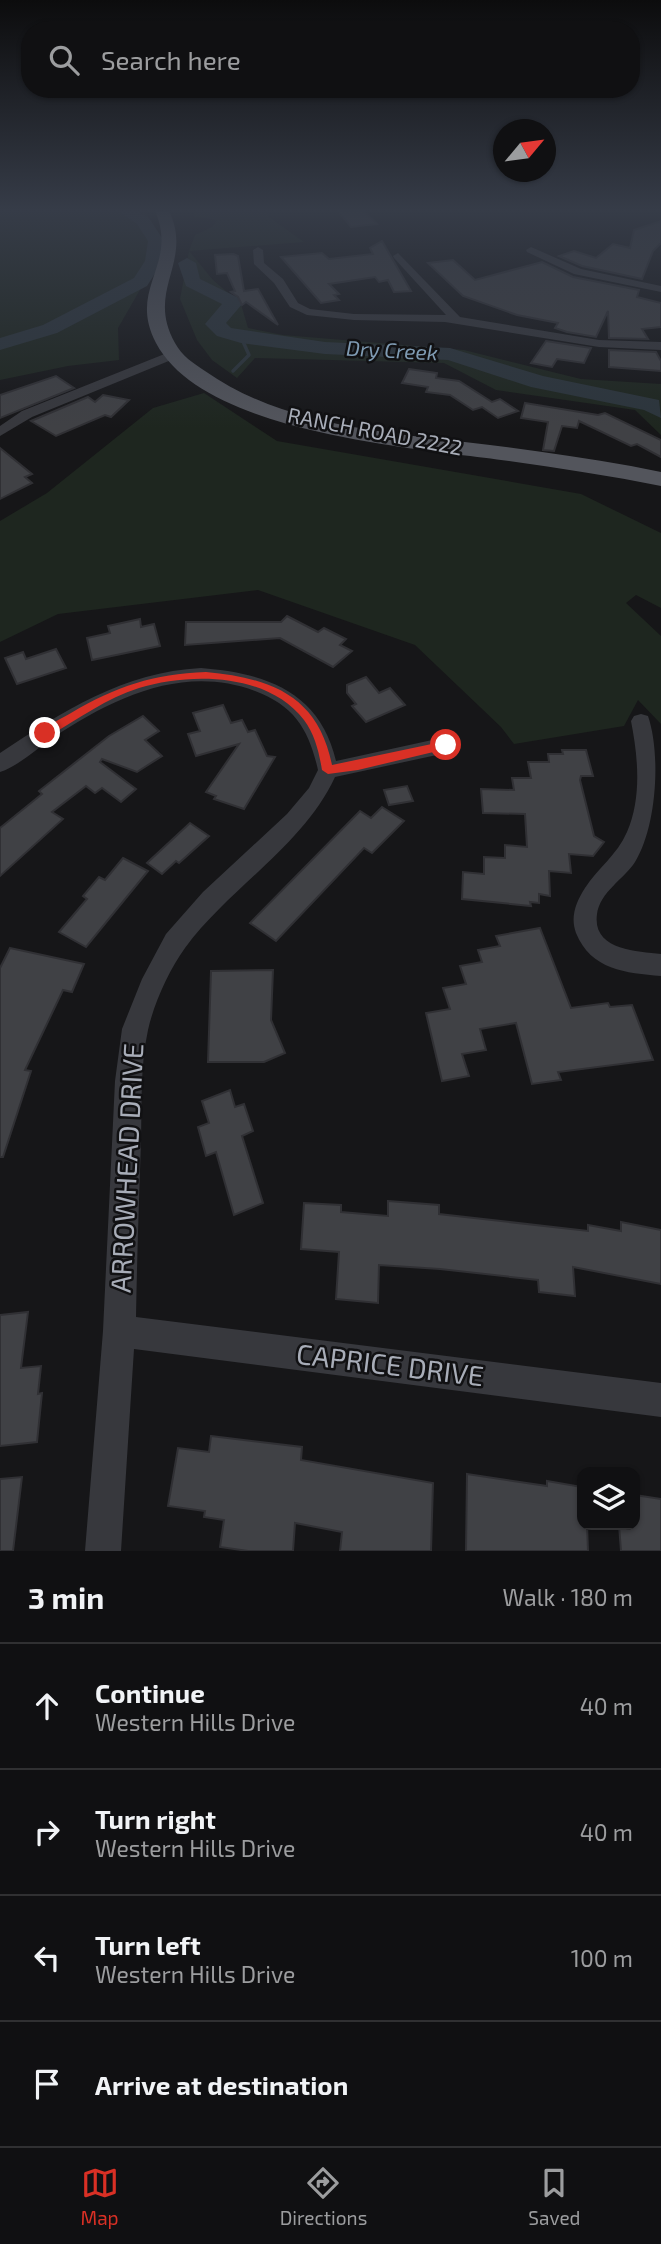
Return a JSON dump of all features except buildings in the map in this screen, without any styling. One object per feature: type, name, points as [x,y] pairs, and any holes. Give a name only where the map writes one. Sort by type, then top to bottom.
[{"type":"main road","name":"RANCH ROAD 2222","points":[[161,283],[155,301],[156,326],[172,355],[199,378],[237,398],[281,415],[338,430],[661,479]]},
{"type":"street","points":[[280,283],[297,308],[310,312],[357,316],[454,317],[584,342],[632,347],[661,346]]},
{"type":"street","points":[[423,283],[454,317]]},
{"type":"street","points":[[630,283],[661,289]]},
{"type":"street","points":[[0,432],[27,414],[172,355]]},
{"type":"street","points":[[0,764],[102,700],[135,685],[169,677],[239,679],[268,687],[292,702],[308,718],[323,744],[328,770],[358,766],[446,745]]},
{"type":"street","points":[[641,721],[648,764],[645,804],[639,829],[626,855],[593,894],[584,914],[586,929],[595,946],[612,959],[661,965]]},
{"type":"street","name":"ARROWHEAD DRIVE","points":[[103,1551],[119,1331],[129,1081],[135,1029],[151,987],[175,942],[211,900],[295,820],[317,793],[328,770]]},
{"type":"street","name":"CAPRICE DRIVE","points":[[119,1331],[661,1400]]},
{"type":"shaded area","points":[[0,283],[143,283],[118,328],[119,360],[68,366],[0,380]]},
{"type":"shaded area","points":[[183,283],[217,283],[241,304],[248,328],[283,335],[464,350],[581,379],[661,384],[661,435],[635,410],[496,390],[444,363],[255,358],[237,378],[212,360],[197,340],[180,299]]},
{"type":"shaded area","points":[[204,393],[277,441],[581,494],[661,533],[661,608],[636,595],[626,603],[661,636],[661,724],[638,700],[624,726],[514,744],[501,727],[415,645],[258,590],[58,614],[0,642],[0,521],[47,493],[153,408]]},
{"type":"waterway","points":[[0,344],[50,329],[138,283]]},
{"type":"waterway","name":"Dry Creek","points":[[195,283],[234,303],[215,324],[224,332],[241,337],[325,348],[450,354],[539,382],[651,405],[661,411]]},
{"type":"waterway","points":[[233,371],[249,355],[241,337]]},
{"type":"route","points":[[45,733],[102,700],[135,685],[169,677],[206,676],[239,679],[268,687],[292,702],[308,718],[323,744],[328,770],[358,766],[446,745]]}]
